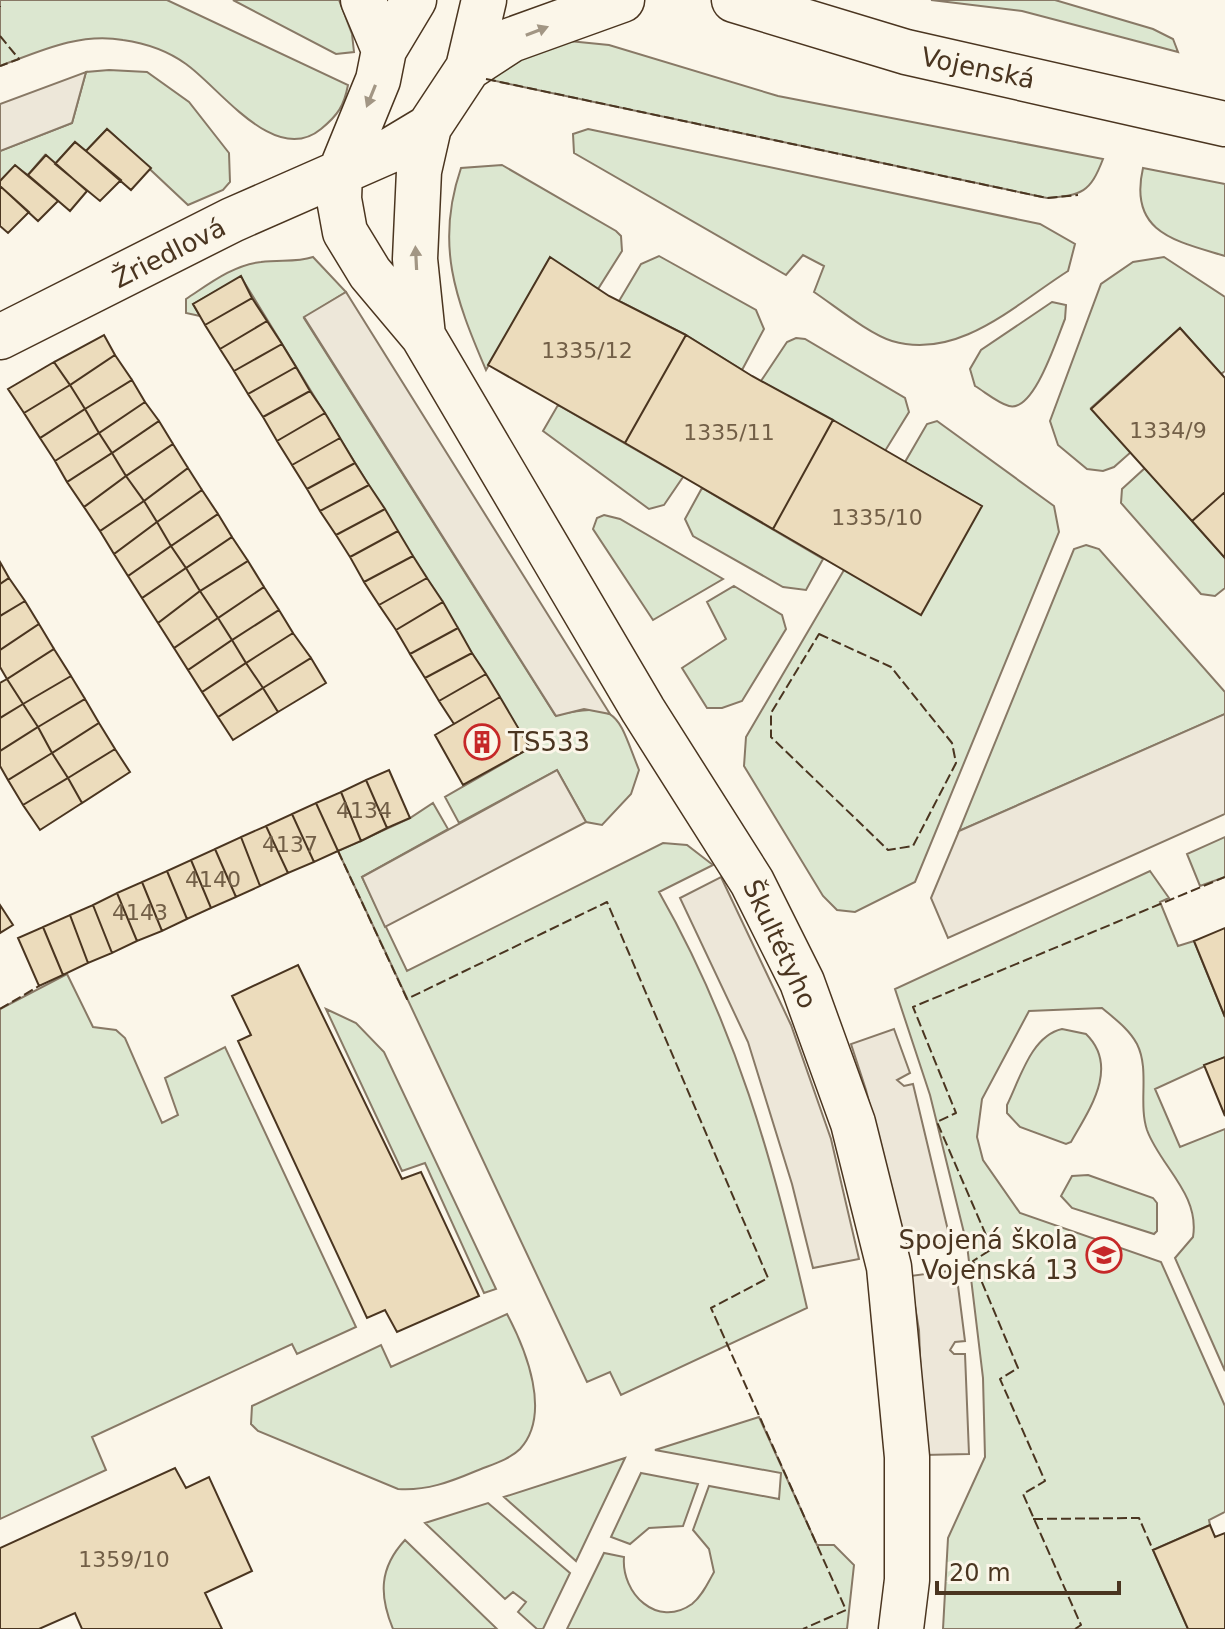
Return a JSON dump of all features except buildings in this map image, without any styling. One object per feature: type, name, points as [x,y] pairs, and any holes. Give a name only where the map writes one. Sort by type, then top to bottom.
[{"type":"street","points":[[363,0],[384,50]]},
{"type":"street","points":[[340,173],[378,80],[384,50],[414,0]]},
{"type":"street","name":"Žriedlová","points":[[468,68],[484,0]]},
{"type":"street","name":"Žriedlová","points":[[0,337],[232,220],[389,151],[429,127],[468,68],[511,40],[622,0]]},
{"type":"street","name":"Vojenská","points":[[734,0],[906,52],[1225,124]]},
{"type":"street","name":"Škultétyho","points":[[423,336],[415,259],[415,208],[429,127]]},
{"type":"street","name":"Škultétyho","points":[[340,173],[339,199],[345,232],[370,273],[423,336],[643,710],[752,882],[802,982],[853,1123],[889,1267],[907,1457],[907,1580],[901,1629]]},
{"type":"green space","points":[[0,0],[167,0],[348,85],[339,110],[321,129],[303,138],[285,138],[249,120],[179,59],[139,43],[107,38],[76,41],[0,66]]},
{"type":"green space","points":[[233,0],[339,0],[352,34],[354,52],[336,54]]},
{"type":"green space","points":[[931,0],[1055,0],[1153,29],[1173,39],[1178,52],[1022,11]]},
{"type":"green space","points":[[569,41],[609,45],[778,96],[1103,159],[1094,179],[1083,190],[1047,198],[486,79],[502,63]]},
{"type":"green space","points":[[86,72],[147,72],[189,102],[229,153],[230,182],[223,190],[188,205],[107,129],[86,151],[75,142],[55,164],[45,155],[28,175],[15,166],[0,181],[0,151],[72,123]]},
{"type":"green space","points":[[588,129],[1040,224],[1075,244],[1068,271],[1007,313],[963,336],[940,343],[916,345],[892,341],[863,326],[814,292],[824,266],[803,255],[786,275],[574,153],[573,134]]},
{"type":"green space","points":[[502,165],[616,231],[621,236],[622,251],[598,289],[550,258],[486,370],[465,319],[452,270],[450,222],[461,168]]},
{"type":"green space","points":[[1143,168],[1225,184],[1225,256],[1174,239],[1149,220],[1140,190]]},
{"type":"green space","points":[[659,256],[756,310],[764,329],[742,370],[686,335],[619,301],[641,264]]},
{"type":"green space","points":[[313,257],[346,292],[304,318],[555,715],[592,710],[604,712],[613,717],[626,736],[639,770],[631,794],[602,825],[586,822],[557,770],[459,823],[445,797],[530,748],[241,277],[193,304],[200,316],[186,313],[186,299],[231,271],[261,262]]},
{"type":"green space","points":[[1164,257],[1225,297],[1225,371],[1221,374],[1180,328],[1091,408],[1131,452],[1114,467],[1103,471],[1087,469],[1058,445],[1050,421],[1101,284],[1133,262]]},
{"type":"green space","points":[[1052,302],[1066,305],[1065,319],[1036,387],[1027,398],[1018,405],[1009,406],[975,386],[970,369],[981,350]]},
{"type":"green space","points":[[796,338],[805,339],[905,398],[909,412],[885,451],[761,381],[787,342]]},
{"type":"green space","points":[[558,405],[683,477],[664,505],[649,509],[543,431]]},
{"type":"green space","points":[[937,421],[1054,506],[1059,532],[915,882],[855,912],[837,910],[823,896],[744,766],[746,737],[844,570],[981,506],[905,462],[927,424]]},
{"type":"green space","points":[[1145,468],[1225,558],[1225,588],[1215,596],[1201,594],[1121,503],[1122,489]]},
{"type":"green space","points":[[702,488],[823,559],[806,590],[783,587],[693,536],[685,519]]},
{"type":"green space","points":[[604,515],[620,519],[723,579],[653,620],[593,529],[597,518]]},
{"type":"green space","points":[[1086,545],[1099,549],[1225,692],[1225,714],[959,831],[1074,549]]},
{"type":"green space","points":[[734,586],[782,615],[786,629],[742,701],[722,708],[707,708],[682,668],[726,639],[707,602]]},
{"type":"green space","points":[[433,803],[448,829],[362,877],[407,971],[663,843],[687,845],[713,865],[659,892],[709,992],[749,1094],[780,1199],[807,1308],[621,1395],[610,1372],[587,1382],[338,851],[410,818]]},
{"type":"green space","points":[[1225,837],[1225,877],[1200,886],[1187,854]]},
{"type":"green space","name":"Spojená škola Vojenská 13","points":[[1150,871],[1169,898],[1160,902],[1178,946],[1194,941],[1225,1017],[1225,1057],[1155,1089],[1180,1147],[1225,1129],[1225,1371],[1175,1258],[1193,1237],[1191,1207],[1147,1130],[1141,1054],[1134,1039],[1121,1024],[1102,1008],[1029,1011],[982,1099],[977,1137],[983,1160],[1020,1213],[1161,1262],[1225,1406],[1225,1512],[1209,1520],[1210,1525],[1153,1550],[1188,1629],[943,1629],[948,1538],[985,1457],[983,1378],[967,1245],[930,1095],[895,989]]},
{"type":"green space","points":[[67,974],[93,1027],[116,1030],[125,1038],[162,1123],[178,1115],[165,1078],[225,1047],[356,1327],[297,1354],[292,1344],[92,1437],[106,1470],[0,1519],[0,1009]]},
{"type":"green space","points":[[326,1009],[356,1023],[384,1052],[496,1289],[484,1293],[425,1163],[402,1171]]},
{"type":"green space","points":[[1062,1029],[1086,1034],[1101,1060],[1101,1074],[1093,1102],[1071,1142],[1066,1144],[1020,1127],[1007,1113],[1007,1105],[1034,1049],[1051,1033]]},
{"type":"green space","points":[[1088,1175],[1153,1198],[1157,1203],[1157,1231],[1154,1234],[1072,1208],[1061,1196],[1072,1176]]},
{"type":"green space","points":[[507,1314],[528,1363],[535,1400],[529,1435],[520,1449],[499,1462],[438,1485],[398,1489],[258,1431],[251,1424],[252,1406],[381,1345],[391,1367]]},
{"type":"green space","points":[[759,1417],[817,1545],[834,1545],[854,1565],[847,1629],[567,1629],[604,1553],[624,1557],[628,1583],[635,1594],[654,1610],[679,1611],[696,1601],[714,1572],[709,1549],[693,1530],[709,1486],[779,1499],[781,1473],[655,1450]]},
{"type":"green space","points":[[625,1458],[576,1561],[504,1497]]},
{"type":"green space","points":[[641,1473],[698,1484],[683,1526],[649,1528],[630,1544],[611,1537]]},
{"type":"green space","points":[[488,1503],[570,1573],[543,1629],[537,1629],[518,1612],[526,1602],[513,1592],[505,1599],[425,1523]]},
{"type":"green space","points":[[405,1540],[497,1629],[393,1629],[385,1605],[384,1582],[390,1561]]},
{"type":"shaded area","points":[[86,72],[72,123],[0,151],[0,104]]},
{"type":"shaded area","points":[[346,292],[610,714],[584,709],[556,716],[304,317]]},
{"type":"shaded area","points":[[1225,714],[1225,814],[948,938],[931,898],[959,831]]},
{"type":"shaded area","points":[[557,770],[586,822],[385,927],[362,877]]},
{"type":"shaded area","points":[[721,877],[791,1025],[831,1139],[859,1259],[813,1268],[792,1184],[748,1042],[680,898]]},
{"type":"shaded area","points":[[894,1029],[910,1073],[897,1080],[904,1086],[913,1084],[951,1243],[906,1249],[866,1090],[851,1044]]},
{"type":"shaded area","points":[[956,1270],[965,1341],[955,1342],[950,1350],[954,1354],[965,1354],[969,1454],[924,1455],[919,1330],[910,1276]]},
{"type":"fence","points":[[0,36],[19,59],[0,66]]},
{"type":"fence","points":[[486,79],[1047,198],[1078,195]]},
{"type":"fence","points":[[819,634],[891,667],[952,743],[956,763],[913,846],[888,850],[771,737],[771,713],[819,634]]},
{"type":"fence","points":[[338,851],[407,999],[607,902],[768,1278],[711,1308],[846,1610],[803,1629]]},
{"type":"fence","points":[[1075,1629],[1081,1625],[1023,1494],[1045,1481],[1000,1379],[1018,1368],[973,1261],[992,1249],[937,1122],[956,1113],[913,1007],[1225,877]]},
{"type":"fence","points":[[0,1009],[39,986]]},
{"type":"fence","points":[[1033,1519],[1139,1518],[1153,1550]]},
{"type":"place","name":"TS533","points":[[482,742]]},
{"type":"place","name":"Spojená škola Vojenská 13","points":[[1104,1255]]}]
